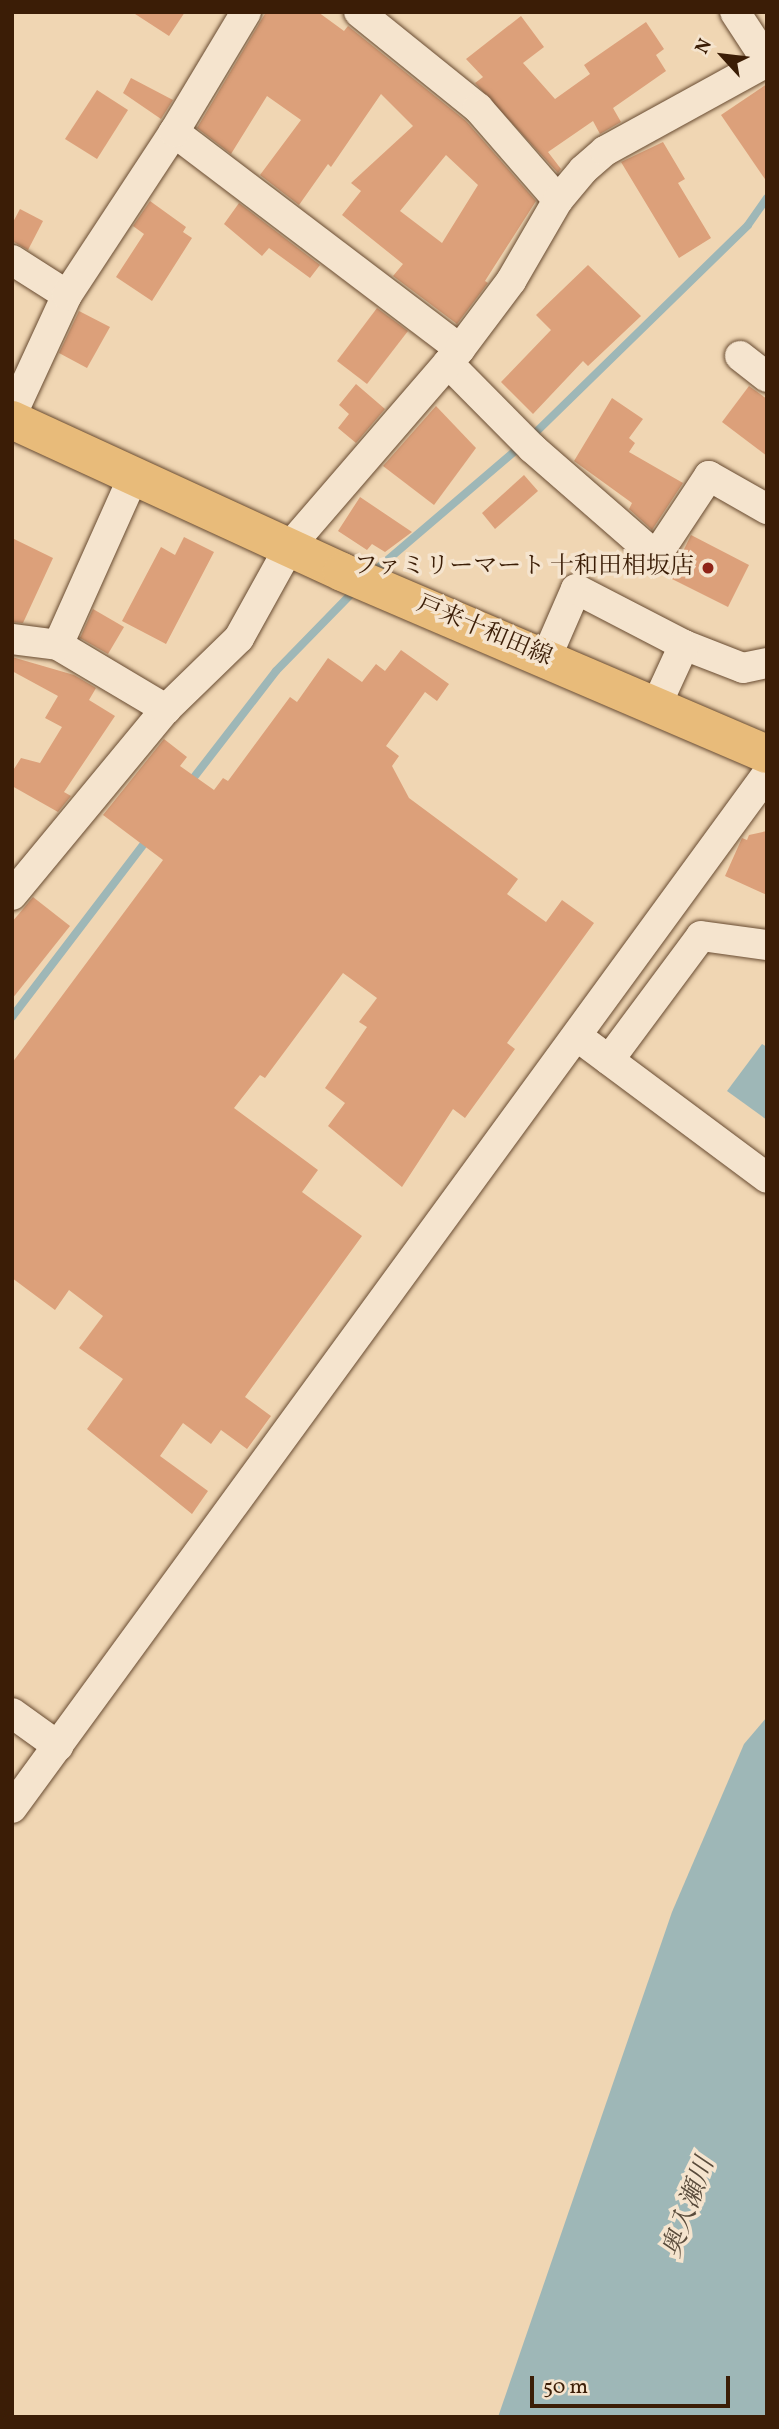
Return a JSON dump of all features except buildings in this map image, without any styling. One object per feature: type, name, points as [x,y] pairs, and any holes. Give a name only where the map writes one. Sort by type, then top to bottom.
[{"type":"main road","name":"戸来十和田線","points":[[12,420],[342,572],[767,754]]},
{"type":"street","points":[[12,414],[67,295],[174,132],[246,12]]},
{"type":"street","points":[[359,12],[478,108],[558,200]]},
{"type":"street","points":[[12,895],[166,709],[239,638],[290,547],[454,356],[511,281],[558,200],[605,151],[767,62],[735,12]]},
{"type":"street","points":[[174,132],[454,356],[526,442],[656,556],[709,476],[767,509]]},
{"type":"street","points":[[12,260],[67,295]]},
{"type":"street","points":[[740,356],[767,377]]},
{"type":"street","points":[[58,645],[133,477]]},
{"type":"street","points":[[546,658],[576,589],[684,646],[743,668],[767,663]]},
{"type":"street","points":[[12,639],[58,645],[166,709]]},
{"type":"street","points":[[656,706],[684,646]]},
{"type":"street","points":[[12,1808],[578,1037],[767,774]]},
{"type":"street","points":[[661,922],[694,945]]},
{"type":"street","points":[[609,1060],[701,936],[767,945]]},
{"type":"street","points":[[578,1037],[767,1178]]},
{"type":"street","points":[[12,1713],[58,1746]]},
{"type":"water","points":[[762,1044],[767,1047],[767,1120],[727,1091]]},
{"type":"water","name":"奥入瀬川","points":[[767,1717],[767,2417],[498,2417],[672,1912],[744,1744]]},
{"type":"waterway","points":[[531,437],[748,225],[767,198]]},
{"type":"waterway","points":[[371,574],[521,446]]},
{"type":"waterway","points":[[188,785],[276,671],[355,590]]},
{"type":"waterway","points":[[12,1017],[149,837]]},
{"type":"place","name":"ファミリーマート 十和田相坂店","points":[[708,568]]}]
